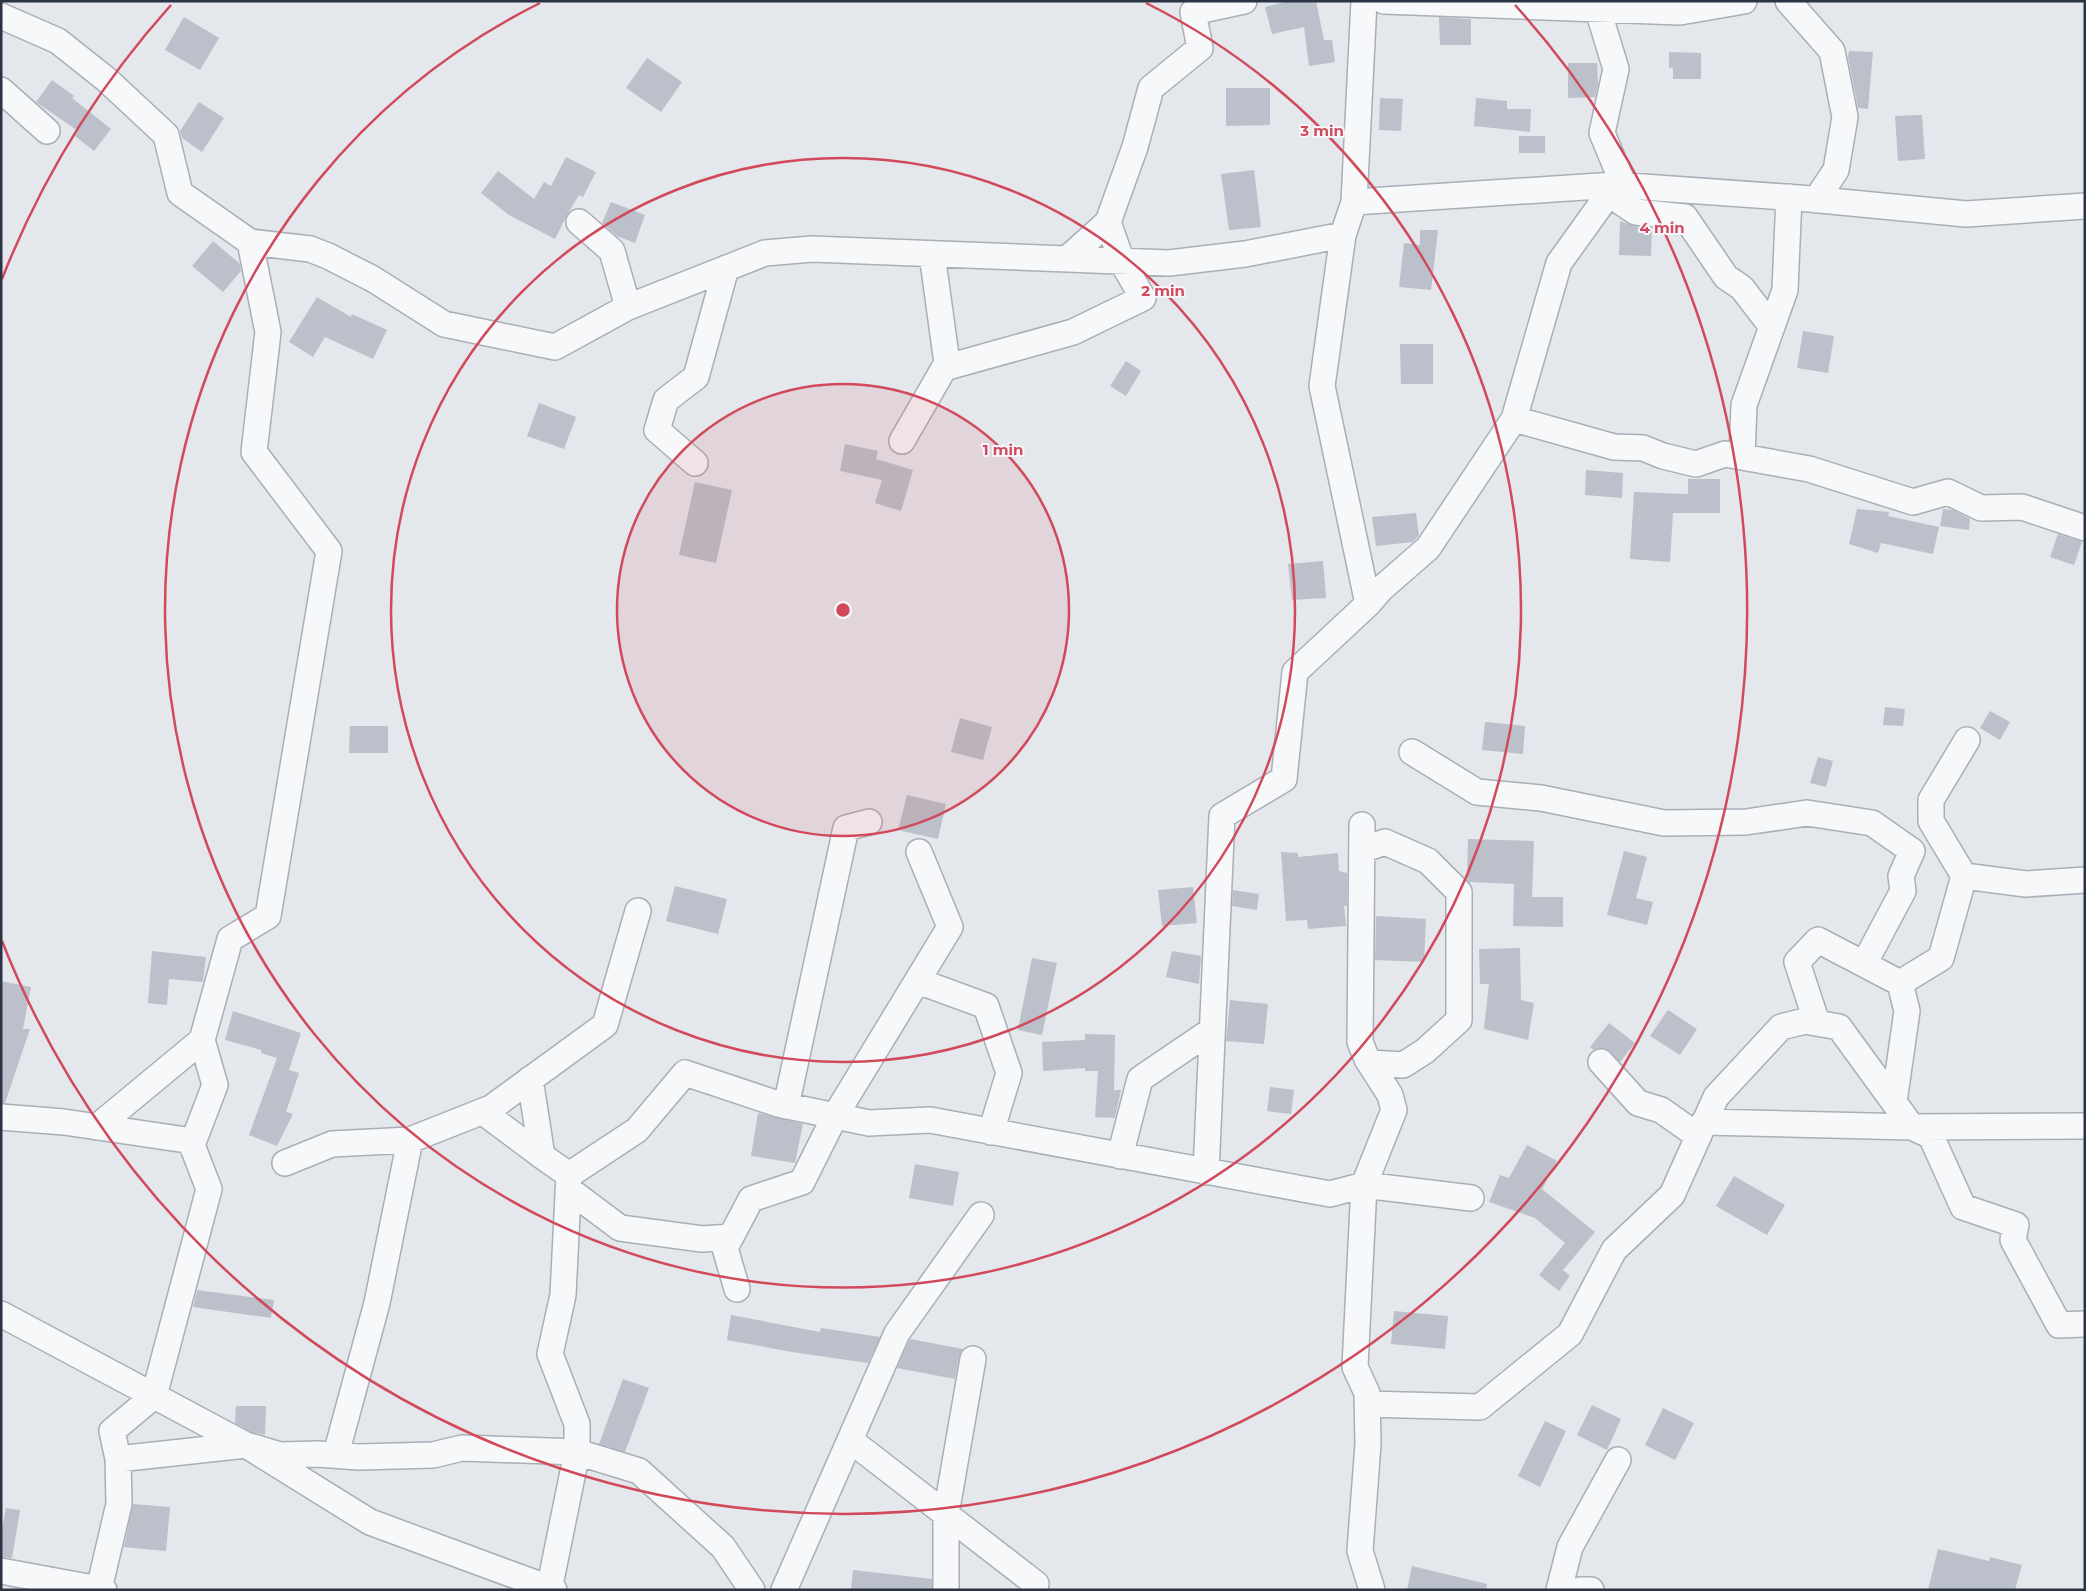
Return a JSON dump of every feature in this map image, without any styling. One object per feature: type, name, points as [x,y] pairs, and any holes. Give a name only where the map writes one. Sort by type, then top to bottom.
[{"type":"street","points":[[1068,258],[1108,222],[1135,147],[1152,88],[1200,48],[1193,12],[1244,1]]},
{"type":"street","points":[[1364,1],[1354,202],[1343,235],[1322,386],[1368,604]]},
{"type":"street","points":[[1384,1],[1680,12],[1744,1]]},
{"type":"street","points":[[1788,1],[1832,50],[1845,117],[1836,170],[1816,200]]},
{"type":"street","points":[[1598,10],[1616,69],[1602,133],[1616,188],[1636,212],[1685,217],[1726,277],[1742,288],[1772,327]]},
{"type":"street","points":[[1,16],[58,41],[107,80],[166,135],[180,193],[250,242],[310,249],[328,256],[373,279],[444,324],[555,347],[628,307],[764,253],[812,249],[1170,263],[1244,254],[1343,235]]},
{"type":"street","points":[[1,90],[47,132]]},
{"type":"street","points":[[1354,202],[1616,188],[1789,197],[1966,214],[2085,206]]},
{"type":"street","points":[[1206,1172],[1222,816],[1284,779],[1295,672],[1368,604],[1380,589],[1428,548],[1514,419],[1559,263],[1616,188]]},
{"type":"street","points":[[1742,457],[1744,405],[1785,290],[1789,197]]},
{"type":"street","points":[[579,222],[612,251],[628,307]]},
{"type":"street","points":[[944,368],[1073,332],[1143,298],[1122,262],[1108,222]]},
{"type":"street","points":[[112,1431],[154,1396],[209,1189],[192,1145],[215,1085],[202,1040],[230,939],[268,916],[329,551],[254,452],[268,332],[250,242]]},
{"type":"street","points":[[902,441],[947,363],[932,254]]},
{"type":"street","points":[[695,464],[657,430],[666,400],[696,377],[726,268]]},
{"type":"street","points":[[1514,419],[1614,447],[1643,448],[1663,456],[1696,464],[1724,454],[1810,469],[1914,502],[1948,492],[1981,508],[2022,507],[2085,528]]},
{"type":"street","points":[[1900,983],[1940,958],[1964,876],[1931,821],[1931,800],[1967,740]]},
{"type":"street","points":[[1412,752],[1477,792],[1541,798],[1664,823],[1746,822],[1807,813],[1872,823],[1912,851],[1901,876],[1902,890],[1864,964]]},
{"type":"street","points":[[786,1106],[846,828],[869,822]]},
{"type":"street","points":[[1370,1063],[1403,1065],[1425,1051],[1459,1020],[1459,892],[1428,861],[1385,842],[1362,838],[1360,1042],[1370,1063],[1390,1095],[1394,1110],[1364,1185],[1355,1367],[1366,1393],[1367,1404],[1368,1444],[1360,1551],[1372,1590]]},
{"type":"street","points":[[737,1289],[725,1248],[751,1199],[802,1182],[835,1116],[950,927],[919,852]]},
{"type":"street","points":[[1964,876],[2026,884],[2085,880]]},
{"type":"street","points":[[285,1163],[332,1144],[410,1140],[491,1108],[606,1025],[638,911]]},
{"type":"street","points":[[1817,1023],[1797,962],[1818,940],[1900,983],[1907,1011],[1894,1102]]},
{"type":"street","points":[[918,980],[986,1006],[1009,1073],[991,1132]]},
{"type":"street","points":[[1367,1404],[1480,1407],[1570,1334],[1614,1250],[1672,1195],[1716,1097],[1781,1028],[1806,1021],[1839,1027],[1912,1126],[1931,1136],[1963,1207],[2016,1225],[2013,1240],[2058,1325],[2085,1324]]},
{"type":"street","points":[[1120,1156],[1140,1079],[1212,1030]]},
{"type":"street","points":[[98,1127],[202,1040]]},
{"type":"street","points":[[1601,1062],[1638,1103],[1661,1110],[1701,1129],[2085,1126]]},
{"type":"street","points":[[568,1182],[637,1130],[685,1073],[786,1106],[869,1123],[930,1120],[1330,1194],[1364,1185],[1470,1198]]},
{"type":"street","points":[[530,1079],[542,1156]]},
{"type":"street","points":[[483,1112],[542,1156],[620,1228],[702,1239],[731,1237]]},
{"type":"street","points":[[1,1117],[98,1127],[193,1141]]},
{"type":"street","points":[[336,1454],[377,1302],[410,1140]]},
{"type":"street","points":[[1,1314],[246,1445],[370,1522],[551,1589],[577,1452],[577,1424],[550,1354],[563,1295],[568,1182]]},
{"type":"street","points":[[784,1590],[897,1333],[980,1215]]},
{"type":"street","points":[[946,1590],[946,1514],[973,1359]]},
{"type":"street","points":[[1,1571],[101,1589],[119,1504],[118,1459],[112,1431],[129,1382]]},
{"type":"street","points":[[850,1440],[1036,1584]]},
{"type":"street","points":[[118,1459],[246,1445],[280,1455],[336,1454],[359,1457],[415,1456],[450,1452],[462,1448],[577,1452],[639,1471],[723,1547],[752,1590]]},
{"type":"street","points":[[1559,1590],[1570,1547],[1618,1460]]},
{"type":"street","points":[[1580,1590],[1590,1590]]},
{"type":"building","points":[[1289,1],[1316,1],[1324,40],[1332,40],[1335,62],[1309,66],[1304,27],[1272,34],[1265,7]]},
{"type":"building","points":[[184,17],[219,38],[200,70],[165,50]]},
{"type":"building","points":[[1439,17],[1471,19],[1471,45],[1440,45]]},
{"type":"building","points":[[1849,51],[1873,52],[1868,109],[1858,108],[1848,57]]},
{"type":"building","points":[[1669,52],[1701,53],[1701,79],[1673,79],[1673,68],[1669,68]]},
{"type":"building","points":[[647,58],[682,82],[661,112],[626,88]]},
{"type":"building","points":[[1568,63],[1597,63],[1598,85],[1595,97],[1568,98]]},
{"type":"building","points":[[52,80],[74,96],[72,98],[111,129],[94,151],[75,136],[78,131],[36,102]]},
{"type":"building","points":[[1226,88],[1270,88],[1270,125],[1226,126]]},
{"type":"building","points":[[1380,98],[1403,99],[1401,131],[1379,130]]},
{"type":"building","points":[[1476,98],[1507,101],[1507,109],[1531,109],[1530,132],[1474,126]]},
{"type":"building","points":[[199,102],[224,118],[202,152],[182,138],[180,131]]},
{"type":"building","points":[[1922,115],[1925,159],[1898,161],[1895,116]]},
{"type":"building","points":[[1519,136],[1545,136],[1545,153],[1519,153]]},
{"type":"building","points":[[566,157],[596,172],[583,197],[579,195],[555,239],[509,215],[481,193],[498,171],[534,199],[544,182],[551,186]]},
{"type":"building","points":[[1254,170],[1261,227],[1229,230],[1221,174]]},
{"type":"building","points":[[611,202],[645,215],[635,243],[617,236],[602,223]]},
{"type":"building","points":[[1620,221],[1635,226],[1652,228],[1651,256],[1619,255]]},
{"type":"building","points":[[1420,230],[1438,230],[1431,290],[1399,287],[1404,243],[1420,245]]},
{"type":"building","points":[[213,241],[240,264],[241,271],[223,292],[192,266]]},
{"type":"building","points":[[317,297],[351,317],[352,314],[387,330],[373,359],[325,337],[313,357],[289,342]]},
{"type":"building","points":[[1803,331],[1834,336],[1828,373],[1797,368]]},
{"type":"building","points":[[1400,344],[1433,344],[1433,384],[1401,384]]},
{"type":"building","points":[[1126,361],[1141,371],[1126,396],[1110,386]]},
{"type":"building","points":[[539,403],[576,417],[564,449],[527,436]]},
{"type":"building","points":[[845,444],[878,451],[876,459],[913,470],[901,511],[875,503],[882,480],[840,471]]},
{"type":"building","points":[[1586,470],[1623,473],[1622,498],[1585,495]]},
{"type":"building","points":[[1688,479],[1720,479],[1720,513],[1673,513],[1670,562],[1630,559],[1634,492],[1688,494]]},
{"type":"building","points":[[695,482],[732,490],[716,563],[679,555]]},
{"type":"building","points":[[1857,509],[1889,512],[1888,516],[1939,527],[1933,554],[1881,543],[1878,553],[1849,544]]},
{"type":"building","points":[[1943,509],[1953,510],[1970,519],[1969,530],[1940,526]]},
{"type":"building","points":[[1416,513],[1419,535],[1413,542],[1376,546],[1372,517]]},
{"type":"building","points":[[2058,534],[2082,542],[2074,565],[2050,557]]},
{"type":"building","points":[[1323,561],[1326,598],[1292,600],[1288,564]]},
{"type":"building","points":[[1885,707],[1905,709],[1903,726],[1883,725]]},
{"type":"building","points":[[1990,711],[2010,722],[2000,740],[1980,728]]},
{"type":"building","points":[[960,718],[992,727],[983,760],[951,752]]},
{"type":"building","points":[[1485,722],[1525,726],[1523,754],[1482,750]]},
{"type":"building","points":[[350,726],[388,726],[388,753],[349,753]]},
{"type":"building","points":[[1818,757],[1833,761],[1826,787],[1810,783]]},
{"type":"building","points":[[907,795],[946,804],[938,839],[898,830]]},
{"type":"building","points":[[1468,839],[1534,841],[1532,897],[1563,897],[1563,927],[1513,926],[1514,884],[1469,882],[1467,880]]},
{"type":"building","points":[[1624,851],[1647,857],[1636,898],[1653,902],[1647,925],[1607,915]]},
{"type":"building","points":[[1281,852],[1298,853],[1298,857],[1338,853],[1339,871],[1347,873],[1347,906],[1344,906],[1346,926],[1308,929],[1307,920],[1286,921]]},
{"type":"building","points":[[675,886],[727,899],[718,934],[666,921]]},
{"type":"building","points":[[1193,887],[1197,923],[1162,926],[1158,890]]},
{"type":"building","points":[[1233,890],[1259,894],[1257,910],[1232,906]]},
{"type":"building","points":[[1376,916],[1426,919],[1424,962],[1375,960]]},
{"type":"building","points":[[1520,948],[1521,1000],[1534,1003],[1528,1040],[1484,1029],[1489,984],[1480,984],[1479,949]]},
{"type":"building","points":[[152,951],[206,957],[203,982],[169,979],[167,1005],[148,1003]]},
{"type":"building","points":[[1172,951],[1201,956],[1199,984],[1166,977]]},
{"type":"building","points":[[1032,958],[1057,963],[1042,1035],[1018,1030]]},
{"type":"building","points":[[1,981],[31,987],[23,1029],[30,1029],[5,1103],[1,1103]]},
{"type":"building","points":[[1230,1000],[1268,1004],[1264,1044],[1226,1041]]},
{"type":"building","points":[[1668,1010],[1697,1029],[1680,1055],[1650,1036]]},
{"type":"building","points":[[233,1011],[301,1033],[289,1070],[299,1073],[286,1112],[293,1114],[277,1146],[249,1135],[277,1058],[261,1053],[261,1050],[225,1040]]},
{"type":"building","points":[[1609,1023],[1635,1043],[1620,1062],[1606,1049],[1594,1050],[1590,1047]]},
{"type":"building","points":[[1085,1034],[1115,1035],[1114,1090],[1121,1090],[1115,1118],[1095,1117],[1098,1071],[1085,1071],[1085,1068],[1043,1071],[1042,1042],[1085,1040]]},
{"type":"building","points":[[1270,1087],[1294,1090],[1291,1114],[1267,1111]]},
{"type":"building","points":[[758,1113],[803,1124],[795,1163],[751,1156]]},
{"type":"building","points":[[1527,1145],[1557,1161],[1542,1189],[1595,1232],[1563,1270],[1570,1276],[1559,1291],[1539,1275],[1565,1243],[1535,1218],[1489,1202],[1500,1175],[1509,1178]]},
{"type":"building","points":[[915,1164],[959,1172],[953,1206],[909,1198]]},
{"type":"building","points":[[1734,1176],[1785,1205],[1767,1235],[1716,1206]]},
{"type":"building","points":[[197,1290],[274,1300],[271,1318],[193,1307]]},
{"type":"building","points":[[1394,1311],[1448,1316],[1445,1349],[1391,1344]]},
{"type":"building","points":[[731,1315],[820,1332],[821,1328],[880,1337],[868,1363],[792,1352],[727,1340]]},
{"type":"building","points":[[910,1339],[963,1349],[959,1357],[955,1379],[897,1368]]},
{"type":"building","points":[[623,1379],[649,1388],[625,1452],[599,1444]]},
{"type":"building","points":[[1592,1405],[1621,1419],[1607,1450],[1577,1435]]},
{"type":"building","points":[[236,1406],[266,1406],[265,1435],[251,1432],[235,1423]]},
{"type":"building","points":[[1663,1408],[1694,1423],[1675,1460],[1645,1445]]},
{"type":"building","points":[[1545,1421],[1566,1431],[1540,1487],[1518,1476]]},
{"type":"building","points":[[133,1504],[170,1507],[166,1551],[124,1547]]},
{"type":"building","points":[[6,1508],[20,1510],[12,1558],[1,1557],[1,1534]]},
{"type":"building","points":[[1938,1549],[1989,1561],[1990,1557],[2022,1565],[2015,1590],[1928,1590]]},
{"type":"building","points":[[1412,1566],[1487,1584],[1486,1590],[1407,1590]]},
{"type":"building","points":[[853,1570],[932,1579],[932,1590],[851,1590]]}]
